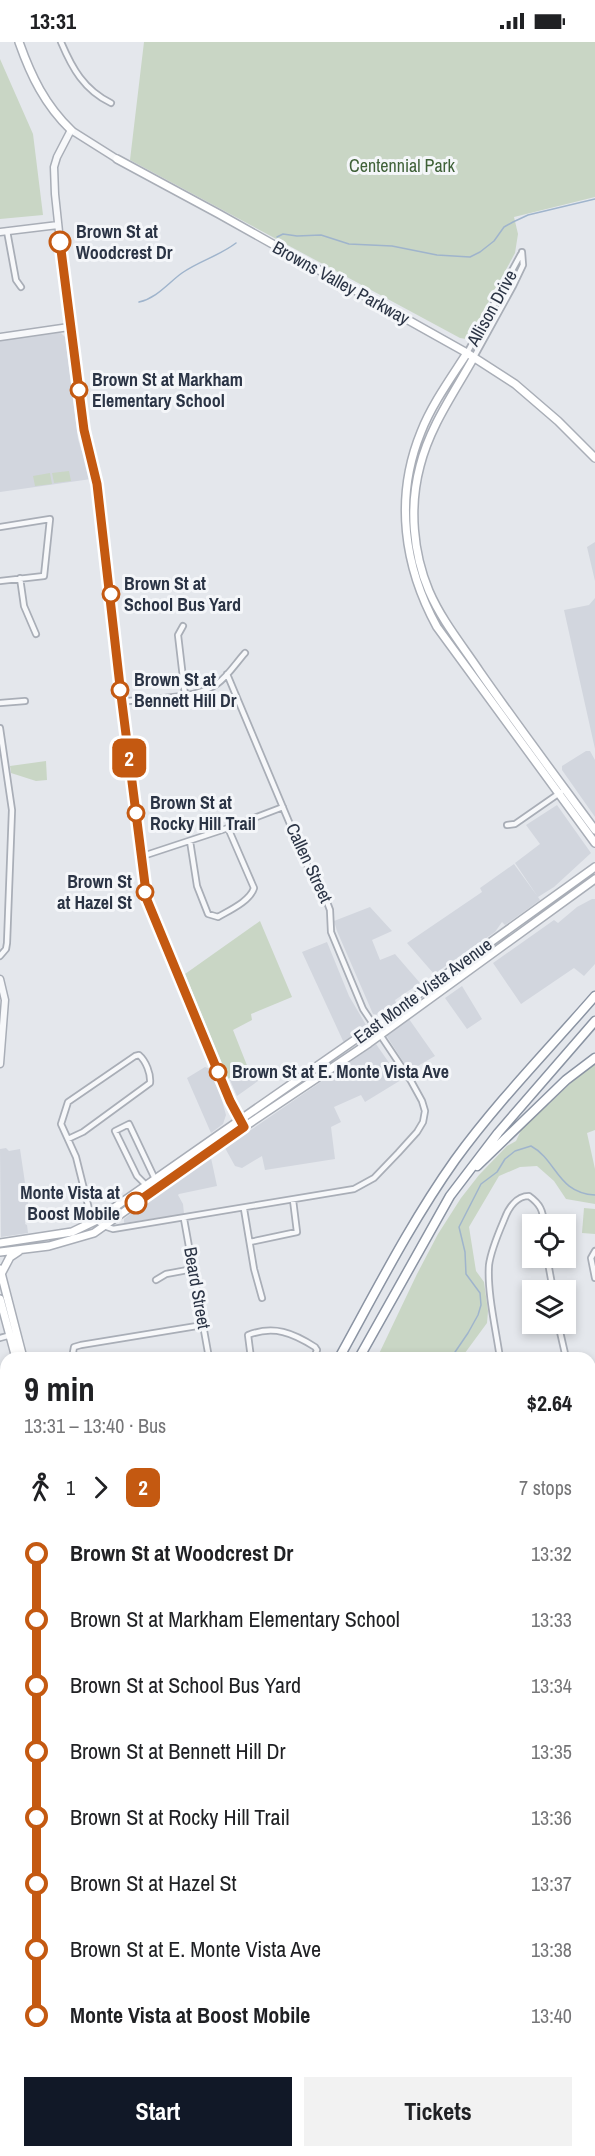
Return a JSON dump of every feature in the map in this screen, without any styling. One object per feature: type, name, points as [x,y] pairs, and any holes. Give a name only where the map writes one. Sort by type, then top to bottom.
[{"type":"highway","points":[[342,1352],[421,1212],[457,1158],[489,1117],[595,996]]},
{"type":"highway","points":[[362,1352],[430,1229],[461,1181],[498,1133],[595,1022]]},
{"type":"highway","points":[[461,1181],[566,1080],[595,1058]]},
{"type":"main road","points":[[19,42],[40,92],[49,106],[72,130]]},
{"type":"main road","name":"Browns Valley Parkway","points":[[117,159],[474,357],[515,384],[558,421],[595,458]]},
{"type":"main road","name":"Allison Drive","points":[[467,353],[421,431],[411,463],[405,504],[410,562],[425,606],[438,627],[595,843]]},
{"type":"main road","name":"Allison Drive","points":[[474,357],[432,429],[419,469],[414,508],[419,559],[429,590],[452,632],[595,830]]},
{"type":"main road","name":"East Monte Vista Avenue","points":[[0,1243],[72,1232],[95,1221],[375,1025],[595,867]]},
{"type":"main road","name":"East Monte Vista Avenue","points":[[0,1252],[49,1246],[81,1238],[104,1226],[380,1035],[594,880]]},
{"type":"main road","points":[[16,1352],[14,1334],[0,1271],[10,1257],[22,1249]]},
{"type":"main road","points":[[0,1299],[21,1352]]},
{"type":"street","points":[[61,42],[80,80],[96,95],[111,103]]},
{"type":"street","name":"Browns Valley Parkway","points":[[72,130],[117,159]]},
{"type":"street","points":[[72,130],[54,167],[58,225],[69,327],[86,443],[93,462],[97,484],[140,857],[147,900],[239,1120],[244,1127]]},
{"type":"street","points":[[21,287],[16,280],[4,232],[58,225]]},
{"type":"street","name":"Allison Drive","points":[[467,353],[522,252],[523,265],[474,357]]},
{"type":"street","points":[[0,337],[69,327]]},
{"type":"street","points":[[0,527],[50,519],[44,576],[0,581]]},
{"type":"street","points":[[20,578],[24,606],[36,634]]},
{"type":"street","points":[[183,626],[178,635],[185,695]]},
{"type":"street","points":[[122,702],[185,695],[205,690],[219,682],[245,653]]},
{"type":"street","name":"Callen Street","points":[[104,1226],[113,1229],[125,1228],[349,1190],[374,1178],[417,1132],[423,1122],[425,1111],[422,1101],[359,1000],[331,932],[330,910],[327,902],[313,879],[227,674]]},
{"type":"street","points":[[0,703],[25,701]]},
{"type":"street","points":[[0,728],[12,802],[8,943],[0,956]]},
{"type":"street","points":[[0,771],[7,770]]},
{"type":"street","points":[[507,825],[515,824],[565,789]]},
{"type":"street","points":[[140,857],[283,807]]},
{"type":"street","points":[[190,841],[196,886],[208,914],[218,917],[254,892],[228,828]]},
{"type":"street","points":[[0,979],[5,1000],[0,1064]]},
{"type":"street","points":[[68,1139],[82,1132],[150,1083],[150,1076],[142,1057],[135,1056],[68,1102],[61,1124],[76,1157],[91,1216],[104,1226]]},
{"type":"street","points":[[146,1185],[137,1176],[115,1131],[129,1124],[155,1179]]},
{"type":"street","points":[[499,1352],[491,1290],[489,1266],[491,1256],[507,1211],[518,1199],[529,1196],[540,1205],[542,1214]]},
{"type":"street","points":[[250,1242],[295,1233],[298,1227],[293,1200]]},
{"type":"street","points":[[244,1209],[258,1288],[262,1298]]},
{"type":"street","name":"Beard Street","points":[[184,1218],[208,1352]]},
{"type":"street","points":[[595,1251],[591,1258],[595,1278]]},
{"type":"street","points":[[156,1280],[166,1274],[193,1269]]},
{"type":"street","points":[[73,1352],[74,1347],[203,1324]]},
{"type":"street","points":[[250,1352],[248,1335],[270,1330],[287,1331],[315,1347],[316,1352]]},
{"type":"street","points":[[0,1338],[14,1334]]},
{"type":"street","points":[[561,1334],[565,1352]]},
{"type":"shaded area","points":[[58,332],[65,337],[78,439],[89,465],[91,479],[0,492],[0,341]]},
{"type":"shaded area","points":[[595,542],[595,581],[587,547]]},
{"type":"shaded area","points":[[595,598],[595,749],[564,610],[589,605]]},
{"type":"shaded area","points":[[586,751],[590,751],[595,760],[595,817],[562,770],[562,766]]},
{"type":"shaded area","points":[[557,805],[591,853],[554,887],[538,897],[515,863],[540,844],[526,825]]},
{"type":"shaded area","points":[[514,864],[540,900],[505,925],[502,922],[495,932],[434,974],[407,943],[482,892],[480,888]]},
{"type":"shaded area","points":[[595,899],[595,964],[584,976],[574,968],[521,1004],[493,963],[554,920],[558,923],[577,907]]},
{"type":"shaded area","points":[[370,907],[392,931],[372,940],[380,960],[395,954],[420,983],[395,1000],[396,1003],[380,1015],[373,1014],[334,921]]},
{"type":"shaded area","points":[[327,942],[349,996],[366,1025],[360,1034],[344,1043],[302,952]]},
{"type":"shaded area","points":[[462,986],[482,1019],[467,1029],[445,998]]},
{"type":"shaded area","points":[[409,1019],[435,1056],[409,1071],[386,1035]]},
{"type":"shaded area","points":[[376,1044],[401,1080],[365,1102],[361,1095],[334,1107],[341,1122],[331,1127],[335,1159],[265,1170],[262,1156],[242,1168],[235,1166],[225,1148],[244,1132],[245,1134]]},
{"type":"shaded area","points":[[205,1067],[210,1069],[218,1086],[226,1115],[223,1124],[211,1133],[187,1078]]},
{"type":"shaded area","points":[[253,1070],[258,1081],[237,1096],[230,1080]]},
{"type":"shaded area","points":[[6,1148],[9,1151],[20,1149],[28,1203],[25,1224],[28,1233],[1,1237],[0,1149]]},
{"type":"shaded area","points":[[211,1158],[217,1186],[179,1194],[184,1214],[124,1223],[124,1219],[156,1193]]},
{"type":"green space","name":"Centennial Park","points":[[144,42],[595,42],[595,197],[514,217],[518,234],[515,253],[470,336],[466,339],[460,338],[130,160]]},
{"type":"green space","points":[[0,59],[33,134],[43,215],[0,219]]},
{"type":"green space","points":[[69,471],[71,481],[54,483],[52,473]]},
{"type":"green space","points":[[50,473],[52,484],[35,486],[33,476]]},
{"type":"green space","points":[[46,761],[47,780],[36,781],[11,773],[10,766]]},
{"type":"green space","points":[[260,921],[292,997],[251,1014],[252,1020],[233,1030],[248,1068],[228,1079],[185,974]]},
{"type":"green space","points":[[595,1061],[595,1130],[587,1133],[595,1169],[595,1204],[566,1199],[554,1181],[537,1166],[520,1167],[499,1176],[469,1227],[476,1271],[484,1282],[488,1311],[487,1323],[466,1352],[380,1352],[438,1234],[461,1198],[479,1175],[507,1146],[516,1141],[525,1122],[549,1104]]},
{"type":"green space","points":[[584,1208],[595,1209],[595,1234],[582,1233]]},
{"type":"waterway","points":[[277,237],[283,234],[321,235],[349,244],[392,246],[437,255],[470,257],[494,241],[504,227],[528,215],[595,199]]},
{"type":"waterway","points":[[139,302],[157,294],[189,269],[236,243]]},
{"type":"waterway","points":[[455,1352],[478,1315],[481,1305],[480,1293],[466,1274],[465,1252],[459,1227],[481,1184],[497,1172],[505,1159],[515,1151],[531,1146],[547,1159],[565,1182],[582,1193],[595,1195]]},
{"type":"bus line","name":"2","points":[[60,242],[84,430],[97,484],[140,857],[147,900],[230,1101],[244,1127],[136,1203]]},
{"type":"place","name":"Brown St at Woodcrest Dr","points":[[60,242]]},
{"type":"place","name":"Brown St at Markham Elementary School","points":[[79,390]]},
{"type":"place","name":"Brown St at School Bus Yard","points":[[111,594]]},
{"type":"place","name":"Brown St at Bennett Hill Dr","points":[[120,690]]},
{"type":"place","name":"Brown St at Rocky Hill Trail","points":[[136,813]]},
{"type":"place","name":"Brown St at Hazel St","points":[[145,892]]},
{"type":"place","name":"Brown St at E. Monte Vista Ave","points":[[218,1072]]},
{"type":"place","name":"Monte Vista at Boost Mobile","points":[[136,1203]]}]
